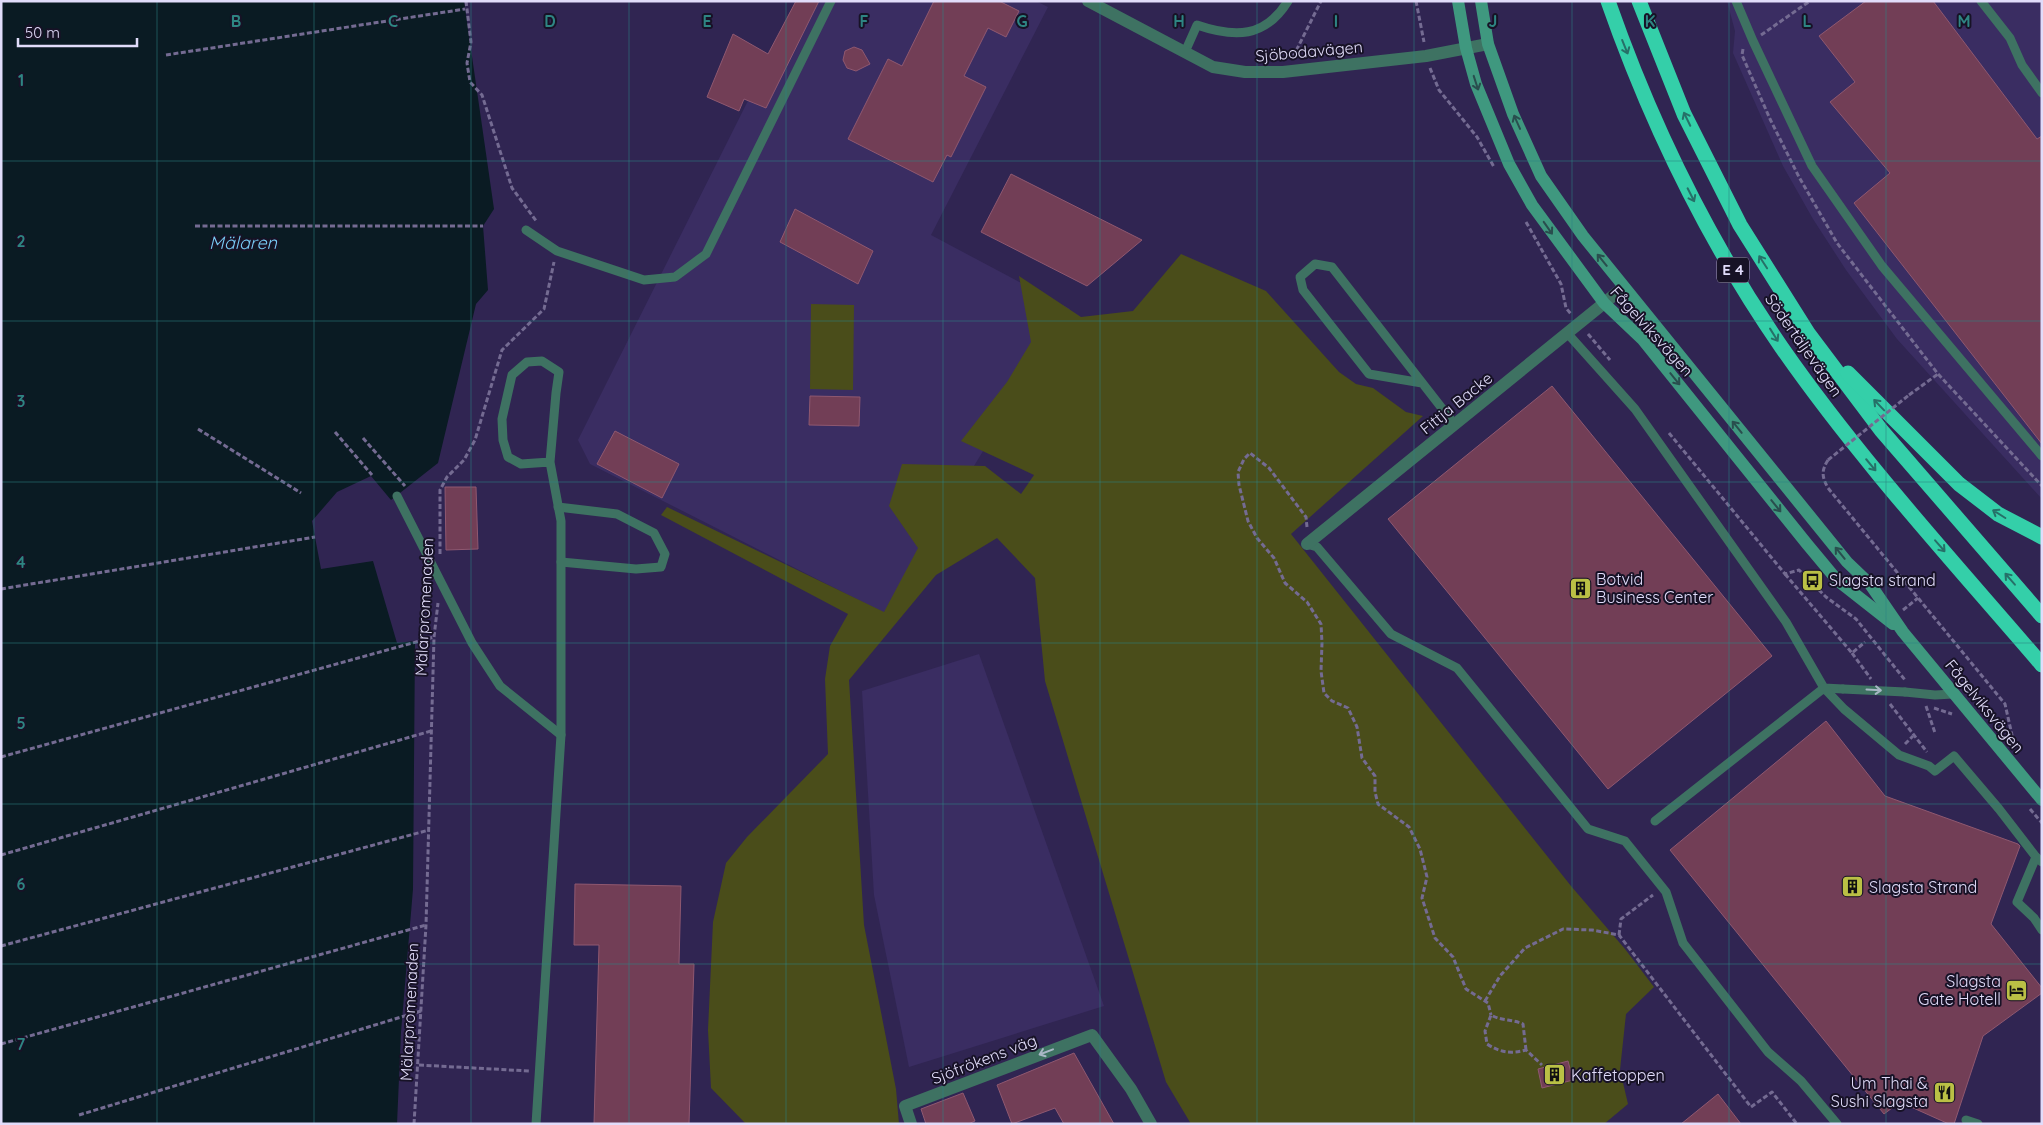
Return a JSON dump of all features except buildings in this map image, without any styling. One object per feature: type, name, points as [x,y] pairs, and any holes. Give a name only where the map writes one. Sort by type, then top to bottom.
[{"type":"highway","name":"Södertäljevägen","points":[[1608,1],[1657,128],[1715,242],[1782,348],[1857,448],[2042,665]]},
{"type":"highway","name":"Södertäljevägen","points":[[1639,1],[1684,114],[1740,225],[1808,333],[1881,430],[2042,616]]},
{"type":"highway","points":[[1808,333],[1959,484],[1998,514],[2042,538]]},
{"type":"main road","name":"Fågelviksvägen","points":[[1458,1],[1466,48],[1476,84],[1509,164],[1532,205],[1604,303],[1643,340],[1837,580],[1903,632]]},
{"type":"main road","name":"Fågelviksvägen","points":[[1481,1],[1488,44],[1513,114],[1541,176],[1583,236],[1847,562],[1870,584],[1903,632],[2042,800]]},
{"type":"street","name":"Sjöbodavägen","points":[[1088,1],[1213,67],[1245,72],[1284,72],[1426,56],[1488,44]]},
{"type":"street","name":"Fittja Backe","points":[[1307,544],[1624,287]]},
{"type":"street","name":"Sjöfrökens väg","points":[[911,1124],[905,1106],[1092,1035],[1131,1089],[1151,1124]]},
{"type":"lane","points":[[526,230],[557,252],[644,280],[675,278],[706,254],[831,1]]},
{"type":"lane","points":[[1185,52],[1197,25],[1212,30],[1249,33],[1263,28],[1272,22],[1288,1]]},
{"type":"lane","points":[[1736,1],[1812,166],[1882,266],[2042,456]]},
{"type":"lane","points":[[1981,1],[2010,38],[2022,65],[2042,93]]},
{"type":"lane","points":[[1422,383],[1369,374],[1302,290],[1300,277],[1315,264],[1332,267],[1455,425]]},
{"type":"lane","points":[[1568,334],[1635,409],[1786,622],[1824,688],[1844,709],[1899,755],[1929,766],[1936,771],[1954,756],[1999,809],[2039,860],[2017,902],[2034,918],[2042,930]]},
{"type":"lane","points":[[536,1124],[562,735],[561,521],[550,462],[556,393],[560,372],[542,361],[527,362],[512,375],[502,419],[503,440],[508,457],[521,464],[550,462]]},
{"type":"lane","points":[[397,496],[472,642],[500,686],[562,735]]},
{"type":"lane","points":[[558,507],[617,514],[654,532],[665,554],[661,567],[636,569],[561,562]]},
{"type":"lane","points":[[1307,544],[1317,548],[1391,634],[1457,668],[1588,829],[1625,842],[1666,892],[1683,943],[1768,1052],[1801,1081],[1837,1124]]},
{"type":"lane","points":[[1655,821],[1824,688],[1916,692],[1935,695],[1953,694]]},
{"type":"lane","points":[[1966,1120],[1978,1124]]},
{"type":"path","points":[[466,1],[471,42],[467,62],[470,82],[482,95],[512,188],[542,229]]},
{"type":"path","points":[[1284,72],[1299,48],[1321,1]]},
{"type":"path","points":[[1416,1],[1426,56],[1439,90],[1476,137],[1496,172]]},
{"type":"path","points":[[1742,55],[1743,48],[1810,1]]},
{"type":"path","points":[[166,55],[465,9]]},
{"type":"path","points":[[1521,215],[1561,284],[1566,308],[1616,368]]},
{"type":"path","points":[[195,226],[483,226]]},
{"type":"path","name":"Mälarpromenaden","points":[[414,1124],[426,925],[434,637],[440,582],[440,490],[447,477],[464,460],[475,440],[502,350],[544,309],[557,252]]},
{"type":"path","points":[[1938,374],[1828,460],[1822,472],[1823,479],[1828,488],[2005,704],[2014,745],[2002,754]]},
{"type":"path","points":[[198,428],[301,492]]},
{"type":"path","points":[[1666,429],[1852,653],[1865,642]]},
{"type":"path","points":[[335,432],[372,476]]},
{"type":"path","points":[[363,438],[407,488]]},
{"type":"path","points":[[1307,544],[1306,517],[1269,468],[1250,453],[1244,459],[1238,472],[1239,485],[1248,521],[1257,538],[1274,558],[1285,583],[1307,602],[1321,624],[1321,671],[1324,693],[1332,700],[1348,708],[1357,727],[1362,758],[1376,776],[1375,792],[1378,804],[1409,827],[1420,849],[1427,877],[1422,898],[1435,938],[1453,957],[1466,989],[1488,1003],[1491,1015],[1485,1032],[1488,1044],[1498,1051],[1513,1053],[1526,1050]]},
{"type":"path","points":[[1,589],[316,536]]},
{"type":"path","points":[[1785,574],[1799,570],[1826,597],[1856,619],[1926,706],[1934,733]]},
{"type":"path","points":[[1902,610],[1918,598]]},
{"type":"path","points":[[1,757],[434,637]]},
{"type":"path","points":[[1926,706],[1952,714],[1958,721]]},
{"type":"path","points":[[1,855],[431,731]]},
{"type":"path","points":[[1900,750],[1913,736]]},
{"type":"path","points":[[1,946],[429,830]]},
{"type":"path","points":[[1619,935],[1621,919],[1662,888]]},
{"type":"path","points":[[1,1044],[426,925]]},
{"type":"path","points":[[1485,1001],[1500,976],[1525,948],[1563,929],[1592,930],[1619,935],[1751,1108],[1772,1092],[1797,1124]]},
{"type":"path","points":[[79,1115],[421,1011]]},
{"type":"path","points":[[1491,1015],[1498,1019],[1515,1020],[1523,1024],[1526,1050],[1542,1065]]},
{"type":"path","points":[[419,1065],[539,1072]]},
{"type":"shaded area","points":[[798,1],[1036,1],[1048,7],[931,235],[1070,309],[884,613],[590,464],[578,440]]},
{"type":"shaded area","points":[[1727,1],[2042,1],[2042,499],[1897,339],[1846,270],[1813,219],[1783,166],[1733,53],[1735,31]]},
{"type":"shaded area","points":[[979,654],[1104,1006],[909,1067],[874,895],[862,691]]},
{"type":"green space","points":[[1181,254],[1266,291],[1339,372],[1356,384],[1373,388],[1406,412],[1423,416],[1291,534],[1571,886],[1625,949],[1654,987],[1626,1014],[1620,1070],[1628,1104],[1604,1124],[1191,1124],[1166,1082],[1045,681],[1035,578],[997,538],[936,575],[849,680],[864,925],[896,1089],[899,1124],[746,1124],[711,1088],[708,1030],[713,922],[726,863],[747,837],[828,754],[825,679],[830,646],[848,614],[661,515],[667,507],[884,612],[918,548],[889,506],[902,464],[985,466],[1021,494],[1034,475],[961,441],[1007,382],[1031,342],[1019,276],[1081,317],[1133,311]]},
{"type":"green space","points":[[811,304],[854,305],[853,390],[810,389]]},
{"type":"water","name":"Mälaren","points":[[1,1],[464,1],[494,209],[483,226],[488,290],[476,304],[438,463],[391,500],[371,476],[337,492],[312,521],[321,569],[373,561],[397,643],[415,641],[413,889],[401,1032],[397,1124],[1,1124]]},
{"type":"place","name":"Slagsta strand","points":[[1813,580]]},
{"type":"place","name":"Botvid Business Center","points":[[1580,588]]},
{"type":"place","name":"Slagsta Strand","points":[[1853,887]]},
{"type":"place","name":"Slagsta Gate Hotell","points":[[2017,990]]},
{"type":"place","name":"Kaffetoppen","points":[[1555,1075]]},
{"type":"place","name":"Um Thai & Sushi Slagsta","points":[[1944,1092]]}]
